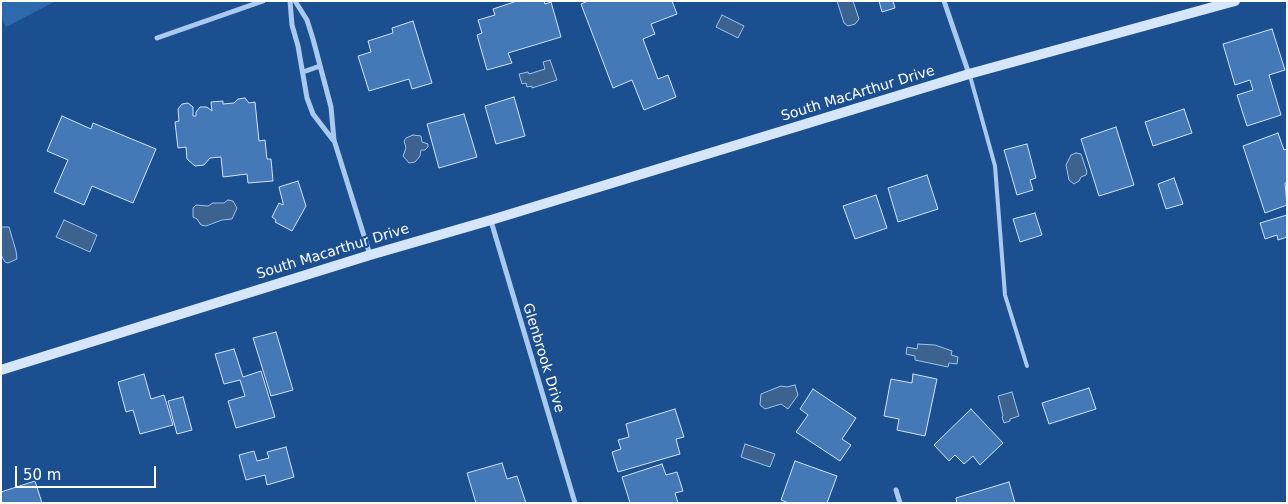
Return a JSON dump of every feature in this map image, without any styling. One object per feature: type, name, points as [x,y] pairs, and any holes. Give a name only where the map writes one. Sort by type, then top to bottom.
[{"type":"street","points":[[157,38],[263,1]]},
{"type":"street","points":[[290,1],[292,25],[298,46],[307,98],[313,114],[334,140]]},
{"type":"street","points":[[295,1],[307,20],[331,107],[334,140],[370,255]]},
{"type":"street","points":[[944,1],[969,74]]},
{"type":"street","name":"South MacArthur Drive","points":[[490,220],[969,74],[1235,1]]},
{"type":"street","points":[[303,72],[320,66]]},
{"type":"street","name":"South Macarthur Drive","points":[[1,370],[184,312],[490,220]]},
{"type":"street","name":"Glenbrook Drive","points":[[490,220],[575,503]]},
{"type":"street","points":[[896,490],[900,503]]},
{"type":"lane","points":[[969,74],[995,166],[1005,296],[1027,366]]},
{"type":"shaded area","points":[[1,1],[56,1],[6,27],[1,17]]},
{"type":"shaded area","points":[[837,1],[853,1],[859,19],[855,24],[848,26],[844,23]]},
{"type":"shaded area","points":[[722,15],[744,26],[738,38],[716,27]]},
{"type":"shaded area","points":[[550,60],[557,80],[532,88],[532,86],[527,87],[526,83],[522,84],[519,74],[528,72],[529,74],[545,69],[543,62]]},
{"type":"shaded area","points":[[413,135],[421,136],[422,142],[428,144],[428,147],[425,150],[421,150],[420,156],[415,162],[409,163],[403,156],[406,148],[404,141]]},
{"type":"shaded area","points":[[1081,154],[1087,172],[1086,175],[1074,184],[1069,180],[1066,165],[1071,155]]},
{"type":"shaded area","points":[[228,200],[233,201],[237,208],[232,219],[222,220],[206,226],[201,225],[193,217],[193,208],[196,205],[208,206],[213,203],[224,203]]},
{"type":"shaded area","points":[[64,220],[97,235],[90,252],[56,237]]},
{"type":"shaded area","points":[[1,227],[9,227],[16,251],[17,259],[8,263],[5,262],[1,255]]},
{"type":"shaded area","points":[[918,344],[935,345],[952,351],[951,355],[958,357],[957,364],[949,363],[948,367],[915,360],[915,356],[906,354],[907,347],[917,349]]},
{"type":"shaded area","points":[[795,385],[798,395],[788,409],[781,404],[765,409],[760,405],[761,394],[781,386]]},
{"type":"shaded area","points":[[1012,392],[1019,416],[1004,423],[998,396]]},
{"type":"shaded area","points":[[745,444],[775,454],[770,467],[741,457]]},
{"type":"building","points":[[517,1],[544,1],[545,4],[551,2],[561,37],[508,53],[512,63],[487,70],[477,35],[482,33],[478,20],[495,15],[493,9]]},
{"type":"building","points":[[588,1],[672,1],[677,14],[651,24],[655,34],[643,39],[658,79],[668,75],[676,97],[644,110],[632,80],[613,88],[581,4]]},
{"type":"building","points":[[879,1],[893,1],[895,8],[882,12]]},
{"type":"building","points":[[413,21],[432,83],[412,89],[409,79],[369,91],[358,56],[371,52],[368,41],[393,33],[392,28]]},
{"type":"building","points":[[1272,29],[1285,70],[1269,75],[1281,115],[1247,126],[1237,95],[1253,90],[1250,80],[1235,85],[1223,44]]},
{"type":"building","points":[[514,97],[525,136],[496,144],[485,106]]},
{"type":"building","points":[[245,98],[249,103],[255,102],[259,141],[265,140],[267,159],[271,159],[273,181],[248,183],[247,174],[223,177],[221,157],[210,158],[204,165],[195,166],[187,159],[186,147],[178,148],[175,122],[179,121],[178,109],[182,104],[188,103],[193,107],[193,116],[196,116],[196,112],[200,107],[207,107],[212,111],[211,102],[223,101],[223,104],[234,103],[238,99]]},
{"type":"building","points":[[1184,109],[1192,133],[1153,146],[1145,122]]},
{"type":"building","points":[[464,114],[477,157],[439,168],[427,124]]},
{"type":"building","points":[[62,116],[91,129],[93,123],[156,149],[133,203],[92,186],[84,205],[54,192],[68,160],[47,151]]},
{"type":"building","points":[[1116,127],[1134,185],[1099,196],[1081,139]]},
{"type":"building","points":[[1278,133],[1284,150],[1287,149],[1287,182],[1285,183],[1287,205],[1265,213],[1243,146]]},
{"type":"building","points":[[1027,144],[1036,178],[1030,180],[1033,190],[1017,195],[1004,150]]},
{"type":"building","points":[[927,175],[938,209],[898,222],[888,188]]},
{"type":"building","points":[[1174,178],[1183,204],[1166,209],[1158,184]]},
{"type":"building","points":[[298,181],[306,206],[292,231],[275,222],[276,220],[272,217],[279,203],[283,205],[279,187]]},
{"type":"building","points":[[876,195],[887,228],[855,239],[843,206]]},
{"type":"building","points":[[1035,213],[1042,235],[1020,242],[1013,219]]},
{"type":"building","points":[[1287,215],[1287,237],[1278,240],[1277,235],[1265,239],[1260,223]]},
{"type":"building","points":[[276,332],[293,390],[271,396],[253,338]]},
{"type":"building","points":[[234,349],[243,377],[261,371],[275,417],[236,428],[228,401],[245,396],[240,380],[224,384],[215,354]]},
{"type":"building","points":[[144,374],[151,399],[164,395],[173,425],[140,434],[133,410],[126,412],[118,382]]},
{"type":"building","points":[[913,374],[937,379],[925,436],[897,430],[899,419],[884,416],[891,379],[912,383]]},
{"type":"building","points":[[1089,388],[1096,409],[1049,424],[1042,403]]},
{"type":"building","points":[[813,389],[856,418],[842,439],[851,445],[840,461],[796,432],[808,415],[800,409]]},
{"type":"building","points":[[183,397],[192,430],[177,434],[168,401]]},
{"type":"building","points":[[675,409],[684,437],[676,439],[680,454],[618,472],[612,452],[621,449],[618,440],[629,437],[626,424]]},
{"type":"building","points":[[971,409],[1003,443],[980,465],[973,456],[964,464],[955,455],[949,461],[934,445]]},
{"type":"building","points":[[286,447],[294,477],[267,485],[265,475],[246,480],[239,455],[254,451],[257,461],[269,458],[267,452]]},
{"type":"building","points":[[795,461],[837,476],[827,503],[789,503],[781,500]]},
{"type":"building","points":[[502,463],[507,479],[517,476],[526,503],[476,503],[467,473]]},
{"type":"building","points":[[662,464],[666,475],[677,472],[683,491],[675,493],[678,503],[630,503],[622,477]]},
{"type":"building","points":[[35,481],[42,503],[1,503],[1,492]]},
{"type":"building","points":[[1009,482],[1015,503],[957,503],[956,498]]}]
